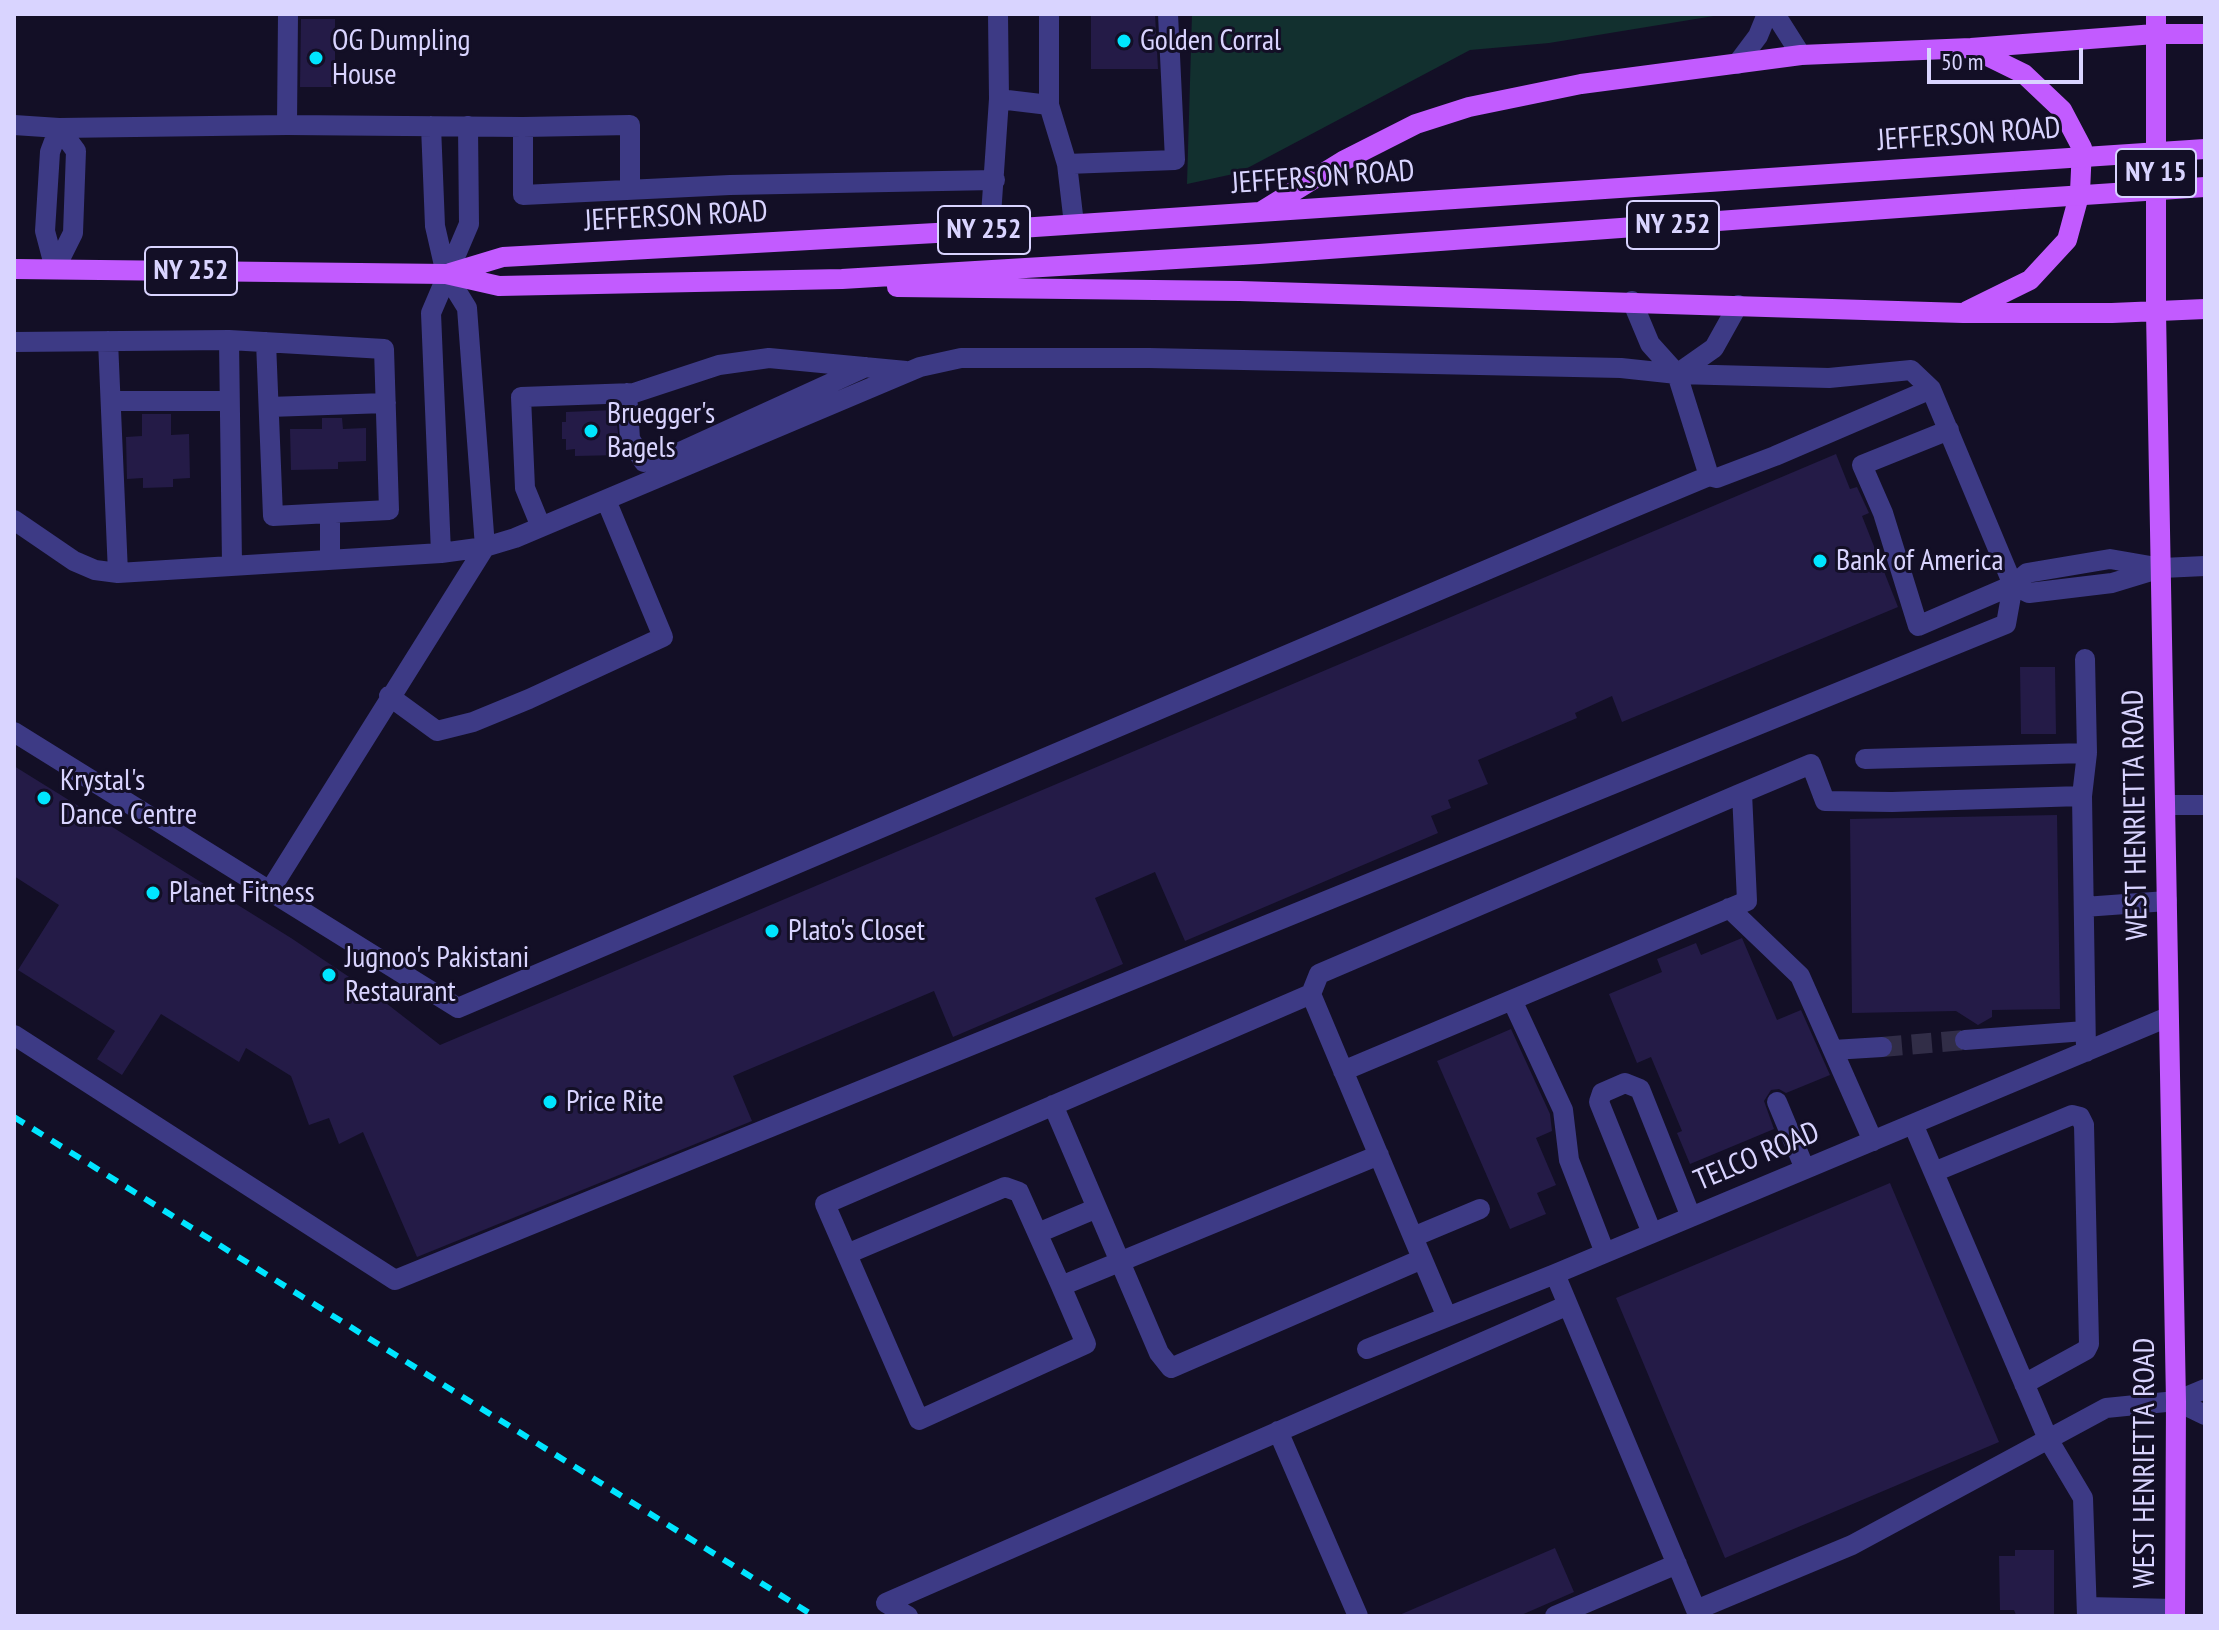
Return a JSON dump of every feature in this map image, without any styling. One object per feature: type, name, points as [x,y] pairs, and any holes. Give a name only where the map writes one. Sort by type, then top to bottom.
[{"type":"main road","points":[[1258,213],[1343,161],[1416,124],[1469,107],[1581,84],[1801,55],[1971,48],[2156,24],[2205,34]]},
{"type":"main road","name":"WEST HENRIETTA ROAD","points":[[2156,24],[2156,312],[2176,1401],[2175,1612]]},
{"type":"main road","points":[[1963,313],[2030,280],[2067,240],[2080,192],[2082,148],[2062,110],[2024,74],[1971,48]]},
{"type":"main road","name":"JEFFERSON ROAD","points":[[446,274],[503,257],[1258,213],[2205,149]]},
{"type":"main road","name":"JEFFERSON ROAD","points":[[14,269],[446,274],[499,286],[842,279],[1259,254],[2205,187]]},
{"type":"main road","points":[[842,279],[910,289],[1240,291],[1963,313],[2205,309]]},
{"type":"street","points":[[287,125],[288,14]]},
{"type":"street","points":[[990,230],[999,99],[998,14]]},
{"type":"street","points":[[1049,14],[1049,105],[1067,164],[1074,224]]},
{"type":"street","points":[[1067,164],[1175,160],[1168,14]]},
{"type":"street","points":[[1737,64],[1758,36],[1767,14]]},
{"type":"street","points":[[1775,14],[1801,55]]},
{"type":"street","points":[[999,99],[1049,105]]},
{"type":"street","points":[[14,125],[59,128],[630,125],[630,190]]},
{"type":"street","points":[[269,892],[485,547],[467,308],[446,274],[435,226],[431,126]]},
{"type":"street","points":[[441,553],[431,313],[469,224],[468,126]]},
{"type":"street","points":[[523,127],[523,195],[730,185],[995,180]]},
{"type":"street","points":[[55,269],[73,233],[76,151],[59,128]]},
{"type":"street","points":[[1632,301],[1650,344],[1677,374],[1713,477]]},
{"type":"street","points":[[1677,374],[1714,348],[1738,305]]},
{"type":"street","points":[[229,340],[232,564]]},
{"type":"street","points":[[14,342],[229,340],[266,342],[384,349],[389,510],[273,516],[266,342]]},
{"type":"street","points":[[108,341],[118,573]]},
{"type":"street","points":[[14,520],[74,561],[95,570],[118,573],[441,553],[485,547],[515,538],[910,371],[961,358],[970,360],[1003,356],[1621,368],[1677,374],[1829,378],[1911,370],[1931,389],[2013,585],[2006,624],[395,1280],[14,1035]]},
{"type":"street","points":[[541,527],[525,488],[521,397],[627,393],[719,365],[769,358],[910,371]]},
{"type":"street","points":[[627,393],[630,439],[644,462],[682,451],[866,367]]},
{"type":"street","points":[[14,732],[458,1008],[1713,477],[1775,456],[1931,389]]},
{"type":"street","points":[[111,401],[229,401]]},
{"type":"street","points":[[269,407],[386,403]]},
{"type":"street","points":[[1949,430],[1862,465],[1883,513],[1918,626],[2013,585],[2027,573],[2110,559],[2162,568],[2205,566]]},
{"type":"street","points":[[389,696],[437,731],[473,722],[517,704],[663,637],[606,500]]},
{"type":"street","points":[[330,513],[330,559]]},
{"type":"street","points":[[1965,1040],[2086,1041],[2082,796],[2087,753],[2085,659]]},
{"type":"street","points":[[1865,759],[2087,753]]},
{"type":"street","points":[[1447,1317],[1311,994],[1319,974],[1811,764],[1825,801],[2082,796]]},
{"type":"street","points":[[1343,1071],[1747,901],[1742,793]]},
{"type":"street","points":[[2165,805],[2205,805]]},
{"type":"street","points":[[2084,907],[2167,901]]},
{"type":"street","points":[[1729,908],[1800,976],[1873,1141]]},
{"type":"street","points":[[847,1254],[1005,1187],[1019,1192],[1086,1344],[919,1420],[825,1204],[1311,994]]},
{"type":"street","points":[[1512,1000],[1563,1110],[1569,1160],[1605,1253]]},
{"type":"street","name":"TELCO ROAD","points":[[1367,1349],[1913,1124],[2086,1041],[2168,1017]]},
{"type":"street","points":[[1833,1050],[1882,1047]]},
{"type":"street","points":[[1652,1233],[1599,1102],[1602,1093],[1625,1083],[1640,1089],[1691,1217]]},
{"type":"street","points":[[1777,1102],[1805,1169]]},
{"type":"street","points":[[1053,1105],[1159,1353],[1171,1368],[1422,1259]]},
{"type":"street","points":[[1934,1172],[2072,1115],[2080,1117],[2084,1125],[2089,1344],[2086,1350],[2024,1384]]},
{"type":"street","points":[[1913,1124],[2048,1439],[2083,1498],[2087,1612],[2175,1612]]},
{"type":"street","points":[[1061,1286],[1379,1155]]},
{"type":"street","points":[[1038,1233],[1097,1208]]},
{"type":"street","points":[[1413,1237],[1480,1209]]},
{"type":"street","points":[[1555,1274],[1696,1610],[1852,1545],[2106,1408],[2176,1401],[2205,1389]]},
{"type":"street","points":[[881,1609],[1568,1305]]},
{"type":"street","points":[[2176,1401],[2205,1415]]},
{"type":"street","points":[[1278,1431],[1358,1616]]},
{"type":"street","points":[[1555,1616],[1677,1564]]},
{"type":"street","points":[[881,1609],[908,1616]]},
{"type":"green space","points":[[1192,14],[1726,14],[1549,43],[1470,50],[1238,173],[1187,184]]},
{"type":"building","name":"Golden Corral","points":[[1091,14],[1155,14],[1158,69],[1091,69]]},
{"type":"building","points":[[301,19],[335,19],[335,87],[300,87]]},
{"type":"building","name":"Bruegger's Bagels","points":[[615,410],[621,455],[575,456],[575,449],[566,450],[566,439],[562,439],[562,422],[566,422],[566,412]]},
{"type":"building","points":[[142,414],[171,414],[171,435],[189,434],[190,478],[173,479],[173,487],[143,488],[143,478],[127,479],[126,437],[142,436]]},
{"type":"building","points":[[322,418],[342,418],[343,429],[366,428],[366,461],[338,462],[338,469],[291,470],[290,429],[322,429]]},
{"type":"building","points":[[1836,454],[1850,489],[1857,487],[1869,513],[1862,516],[1898,607],[1622,722],[1612,696],[1575,713],[1577,718],[1478,760],[1488,784],[1448,800],[1451,808],[1431,816],[1438,833],[1185,941],[1155,872],[1095,898],[1123,964],[953,1037],[934,991],[733,1076],[752,1121],[417,1257],[363,1132],[339,1144],[329,1118],[309,1125],[291,1076],[246,1048],[239,1062],[161,1014],[122,1075],[97,1059],[115,1031],[18,970],[59,905],[14,876],[14,766],[291,938],[373,993],[440,1045]]},
{"type":"building","points":[[2020,667],[2055,667],[2056,734],[2021,734]]},
{"type":"building","points":[[2057,815],[2060,1009],[1992,1010],[1992,1017],[1978,1025],[1956,1011],[1852,1013],[1850,819]]},
{"type":"building","points":[[1742,938],[1777,1020],[1801,1010],[1830,1075],[1786,1093],[1779,1089],[1771,1090],[1764,1101],[1774,1129],[1690,1164],[1677,1133],[1682,1131],[1651,1057],[1637,1063],[1609,994],[1662,972],[1657,959],[1696,943],[1701,955]]},
{"type":"building","points":[[1511,1029],[1550,1114],[1552,1131],[1536,1138],[1556,1185],[1537,1193],[1546,1214],[1510,1229],[1437,1061]]},
{"type":"building","points":[[1890,1183],[1999,1442],[1725,1558],[1616,1298]]},
{"type":"building","points":[[1555,1548],[1574,1592],[1519,1616],[1397,1616]]},
{"type":"building","points":[[2015,1550],[2054,1550],[2054,1614],[2016,1615],[2014,1610],[2000,1610],[1999,1556],[2015,1556]]},
{"type":"tunnel","points":[[1882,1047],[1965,1040]]},
{"type":"railway","points":[[14,1117],[814,1616]]},
{"type":"place","name":"Golden Corral","points":[[1124,41]]},
{"type":"place","name":"OG Dumpling House","points":[[316,58]]},
{"type":"place","name":"Bruegger's Bagels","points":[[591,431]]},
{"type":"place","name":"Bank of America","points":[[1820,561]]},
{"type":"place","name":"Krystal's Dance Centre","points":[[44,798]]},
{"type":"place","name":"Planet Fitness","points":[[153,893]]},
{"type":"place","name":"Plato's Closet","points":[[772,931]]},
{"type":"place","name":"Jugnoo's Pakistani Restaurant","points":[[329,975]]},
{"type":"place","name":"Price Rite","points":[[550,1102]]}]
